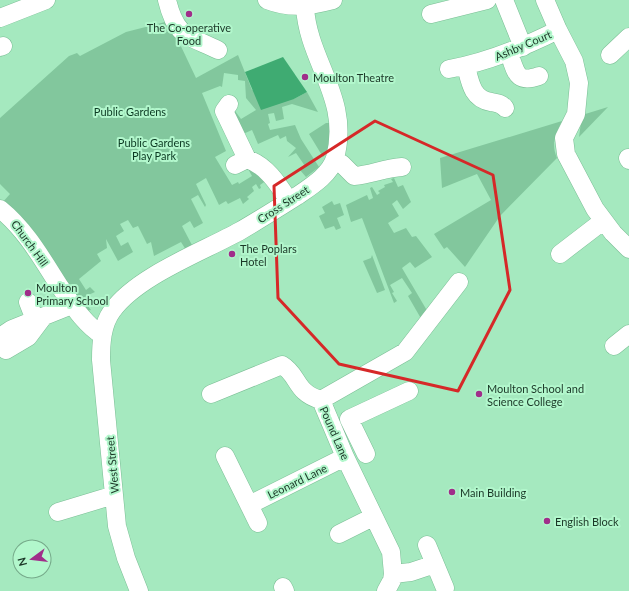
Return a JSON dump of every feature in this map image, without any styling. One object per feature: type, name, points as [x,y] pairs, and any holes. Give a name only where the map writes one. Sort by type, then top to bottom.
[{"type":"street","points":[[0,18],[46,0]]},
{"type":"street","points":[[167,0],[174,22],[180,32],[218,50]]},
{"type":"street","points":[[267,0],[276,3],[305,6],[333,0]]},
{"type":"street","points":[[431,14],[487,0]]},
{"type":"street","points":[[504,0],[516,50],[516,73],[521,79],[525,80],[539,76]]},
{"type":"street","points":[[545,0],[558,30],[574,60],[579,83],[576,114],[564,138],[563,145],[570,163],[603,221],[629,249]]},
{"type":"street","points":[[305,6],[306,19],[312,41],[332,90],[337,110],[338,130],[335,160],[342,164],[354,176],[388,168],[402,168]]},
{"type":"street","name":"Ashby Court","points":[[505,108],[502,104],[484,101],[475,94],[457,67],[516,50],[558,30]]},
{"type":"street","points":[[610,56],[629,37]]},
{"type":"street","points":[[229,104],[224,111],[241,162],[262,166],[269,173],[289,201]]},
{"type":"street","name":"Cross Street","points":[[102,335],[112,311],[128,294],[141,285],[240,232],[289,201],[325,174],[335,160]]},
{"type":"street","name":"Church Hill","points":[[0,209],[13,219],[31,242],[72,305],[92,329],[102,335]]},
{"type":"street","points":[[560,254],[603,221]]},
{"type":"street","name":"Pound Lane","points":[[394,574],[391,552],[344,455],[321,400],[405,352],[459,282]]},
{"type":"street","points":[[28,302],[39,318]]},
{"type":"street","points":[[3,344],[28,337],[39,318],[72,305]]},
{"type":"street","points":[[614,346],[629,334]]},
{"type":"street","name":"West Street","points":[[102,335],[101,360],[117,526],[121,543],[139,591]]},
{"type":"street","points":[[211,394],[282,365],[304,393],[310,397],[321,400]]},
{"type":"street","name":"Leonard Lane","points":[[249,505],[344,455],[363,449],[349,418],[409,391]]},
{"type":"street","points":[[225,456],[258,523]]},
{"type":"street","points":[[58,512],[114,495]]},
{"type":"street","points":[[339,534],[374,516]]},
{"type":"street","points":[[427,546],[445,588]]},
{"type":"street","points":[[386,591],[394,574],[411,572],[435,564]]},
{"type":"highlighted area","points":[[375,121],[493,175],[510,290],[458,391],[339,364],[278,298],[274,186]]},
{"type":"green space","name":"Public Gardens","points":[[169,21],[196,78],[238,55],[252,90],[294,99],[307,92],[318,112],[292,104],[282,107],[284,119],[276,121],[274,113],[268,114],[270,123],[268,124],[270,130],[295,125],[301,139],[319,167],[306,177],[300,170],[305,166],[296,153],[288,157],[296,148],[287,141],[286,136],[280,139],[278,135],[258,144],[252,130],[243,134],[239,122],[232,113],[235,111],[241,119],[256,110],[246,98],[245,81],[238,80],[238,75],[224,73],[222,87],[220,86],[202,93],[226,151],[215,157],[232,185],[238,182],[239,184],[252,176],[247,167],[267,180],[260,185],[261,188],[259,189],[256,184],[252,187],[254,191],[247,197],[249,199],[243,204],[240,198],[228,204],[226,201],[219,205],[206,178],[196,184],[206,205],[205,207],[198,195],[191,199],[203,223],[194,228],[190,221],[182,226],[193,247],[186,250],[181,242],[154,256],[151,242],[147,244],[138,226],[133,228],[128,220],[120,224],[124,231],[116,236],[121,246],[128,242],[133,252],[118,261],[106,239],[107,248],[97,254],[101,261],[79,279],[86,290],[90,287],[95,292],[86,296],[90,303],[87,305],[91,310],[85,311],[2,203],[10,194],[0,184],[0,118],[69,56],[77,53],[80,56],[126,32]]},
{"type":"green space","points":[[283,57],[307,92],[294,99],[261,110],[245,72]]},
{"type":"green space","points":[[608,107],[579,137],[582,115]]},
{"type":"green space","points":[[562,121],[557,131],[554,144],[557,158],[500,216],[465,267],[447,247],[444,249],[434,234],[491,200],[477,174],[442,188],[440,158]]},
{"type":"green space","points":[[326,123],[330,123],[329,141],[326,154],[323,157],[309,134]]},
{"type":"green space","points":[[394,178],[398,187],[403,185],[411,202],[403,209],[397,200],[392,204],[399,216],[388,223],[394,233],[406,228],[412,237],[416,236],[432,257],[415,268],[410,262],[402,268],[429,314],[423,322],[408,296],[412,293],[402,278],[390,285],[394,292],[392,293],[397,301],[394,303],[362,218],[351,222],[346,205],[367,195],[369,200],[373,198],[370,188],[372,187],[377,195],[380,193],[378,191],[385,187],[384,185],[393,182],[391,179]]},
{"type":"green space","points":[[332,201],[334,205],[340,203],[344,215],[337,218],[341,228],[336,230],[334,226],[325,229],[319,216],[325,213],[322,207]]},
{"type":"green space","points":[[372,255],[385,290],[377,293],[363,261],[371,258]]},
{"type":"place","name":"The Co-operative Food","points":[[189,14]]},
{"type":"place","name":"Moulton Theatre","points":[[305,77]]},
{"type":"place","name":"The Poplars Hotel","points":[[232,254]]},
{"type":"place","name":"Moulton Primary School","points":[[28,293]]},
{"type":"place","name":"Moulton School and Science College","points":[[479,394]]},
{"type":"place","name":"Main Building","points":[[452,492]]},
{"type":"place","name":"English Block","points":[[547,521]]},
{"type":"park label","name":"Public Gardens Play Park","points":[[154,148]]}]
